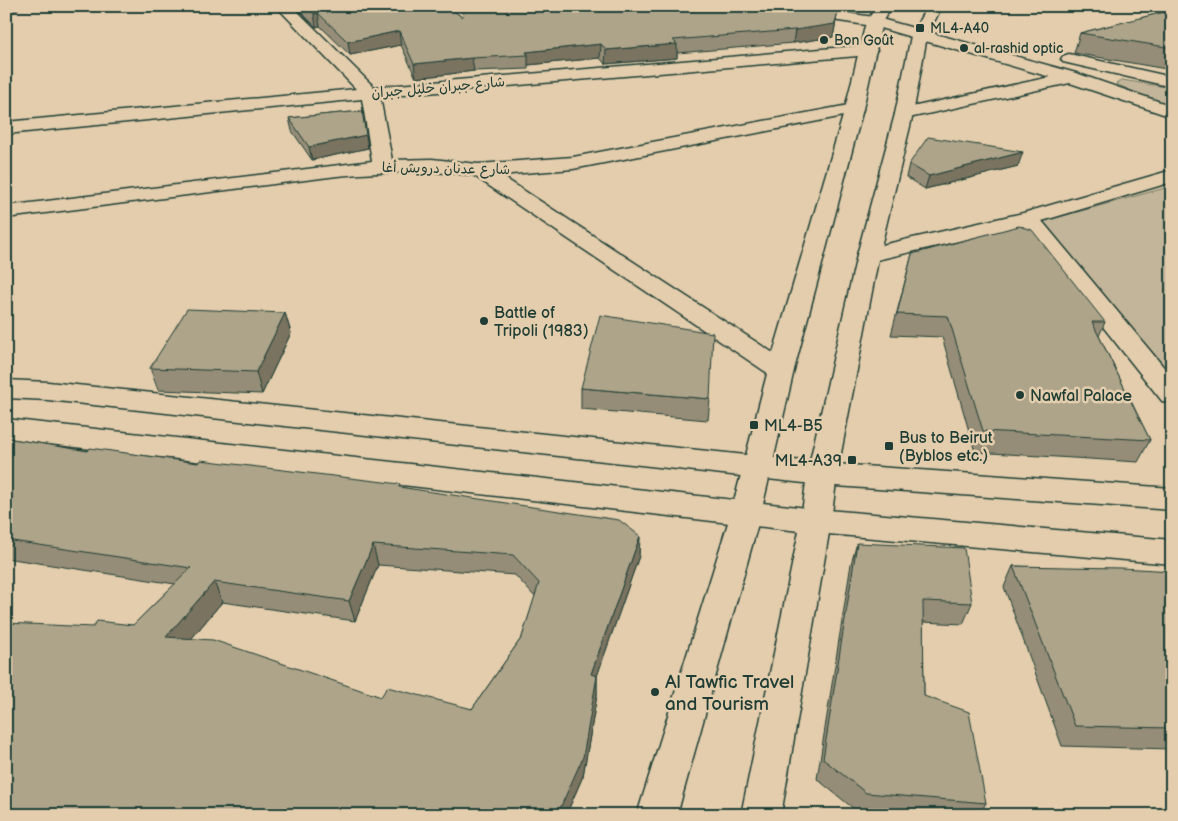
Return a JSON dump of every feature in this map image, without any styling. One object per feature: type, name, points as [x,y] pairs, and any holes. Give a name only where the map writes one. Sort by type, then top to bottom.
[{"type":"main road","points":[[6,8],[12,6]]},
{"type":"main road","points":[[283,6],[370,93],[383,166]]},
{"type":"main road","points":[[763,6],[876,11],[926,21],[1029,50]]},
{"type":"main road","points":[[657,815],[759,467],[781,370],[854,109],[869,50],[876,11]]},
{"type":"main road","points":[[926,21],[1070,77],[1172,112]]},
{"type":"main road","points":[[761,815],[816,521],[822,474],[868,255],[926,21]]},
{"type":"main road","points":[[1073,46],[1055,53],[1126,73],[1172,82]]},
{"type":"main road","name":"شارع جبران خليل جبران","points":[[6,128],[370,93],[869,50]]},
{"type":"main road","points":[[1108,89],[1108,84],[1112,80],[1126,73]]},
{"type":"main road","points":[[904,114],[1070,77]]},
{"type":"main road","name":"شارع عدنان درويش أغا","points":[[6,212],[337,170],[383,166],[432,165],[478,170],[542,167],[583,162],[854,109]]},
{"type":"main road","points":[[478,170],[781,370]]},
{"type":"main road","points":[[868,255],[1028,218],[1172,176]]},
{"type":"main road","points":[[1028,218],[1172,395]]},
{"type":"main road","points":[[6,389],[58,392],[822,474],[1172,499]]},
{"type":"main road","points":[[9,433],[816,521],[1172,552]]},
{"type":"shaded area","points":[[1122,80],[1172,88],[1172,109],[1116,84]]},
{"type":"shaded area","points":[[1172,186],[1172,386],[1037,223]]},
{"type":"building","points":[[306,6],[447,6],[462,17],[465,6],[816,6],[838,10],[835,24],[795,30],[673,40],[677,44],[606,50],[601,44],[526,52],[528,55],[414,64],[399,31],[348,42],[318,13],[314,14]]},
{"type":"building","points":[[1172,10],[1172,48],[1080,33]]},
{"type":"building","points":[[362,111],[366,135],[309,147],[289,118]]},
{"type":"building","points":[[928,137],[1023,152],[929,176],[909,164]]},
{"type":"building","points":[[1019,226],[1032,230],[1105,322],[1092,322],[1150,440],[983,431],[948,316],[897,314],[912,254]]},
{"type":"building","points":[[187,309],[285,313],[256,372],[150,368]]},
{"type":"building","points":[[600,315],[713,333],[710,399],[581,388]]},
{"type":"building","points":[[6,438],[88,451],[90,448],[198,463],[200,460],[400,484],[399,487],[619,520],[640,536],[591,674],[597,676],[583,757],[557,815],[302,815],[295,813],[294,815],[6,815],[6,623],[93,627],[97,621],[133,625],[191,568],[6,540]],"holes":[[[373,545],[513,555],[539,583],[522,637],[472,709],[387,687],[381,697],[213,640],[166,637],[214,582],[349,601]]]},
{"type":"building","points":[[857,543],[964,548],[972,603],[923,601],[924,696],[969,712],[986,803],[866,793],[823,759]]},
{"type":"building","points":[[1013,566],[1172,571],[1172,728],[1075,726]]},
{"type":"place","name":"ML4-A40","points":[[920,28]]},
{"type":"place","name":"Bon Goût","points":[[824,40]]},
{"type":"place","name":"al-rashid optic","points":[[964,48]]},
{"type":"place","name":"Battle of Tripoli (1983)","points":[[484,321]]},
{"type":"place","name":"Nawfal Palace","points":[[1020,395]]},
{"type":"place","name":"ML4-B5","points":[[754,425]]},
{"type":"place","name":"Bus to Beirut (Byblos etc.)","points":[[889,446]]},
{"type":"place","name":"ML4-A39","points":[[852,460]]},
{"type":"place","name":"Al Tawfic Travel and Tourism","points":[[655,692]]}]
